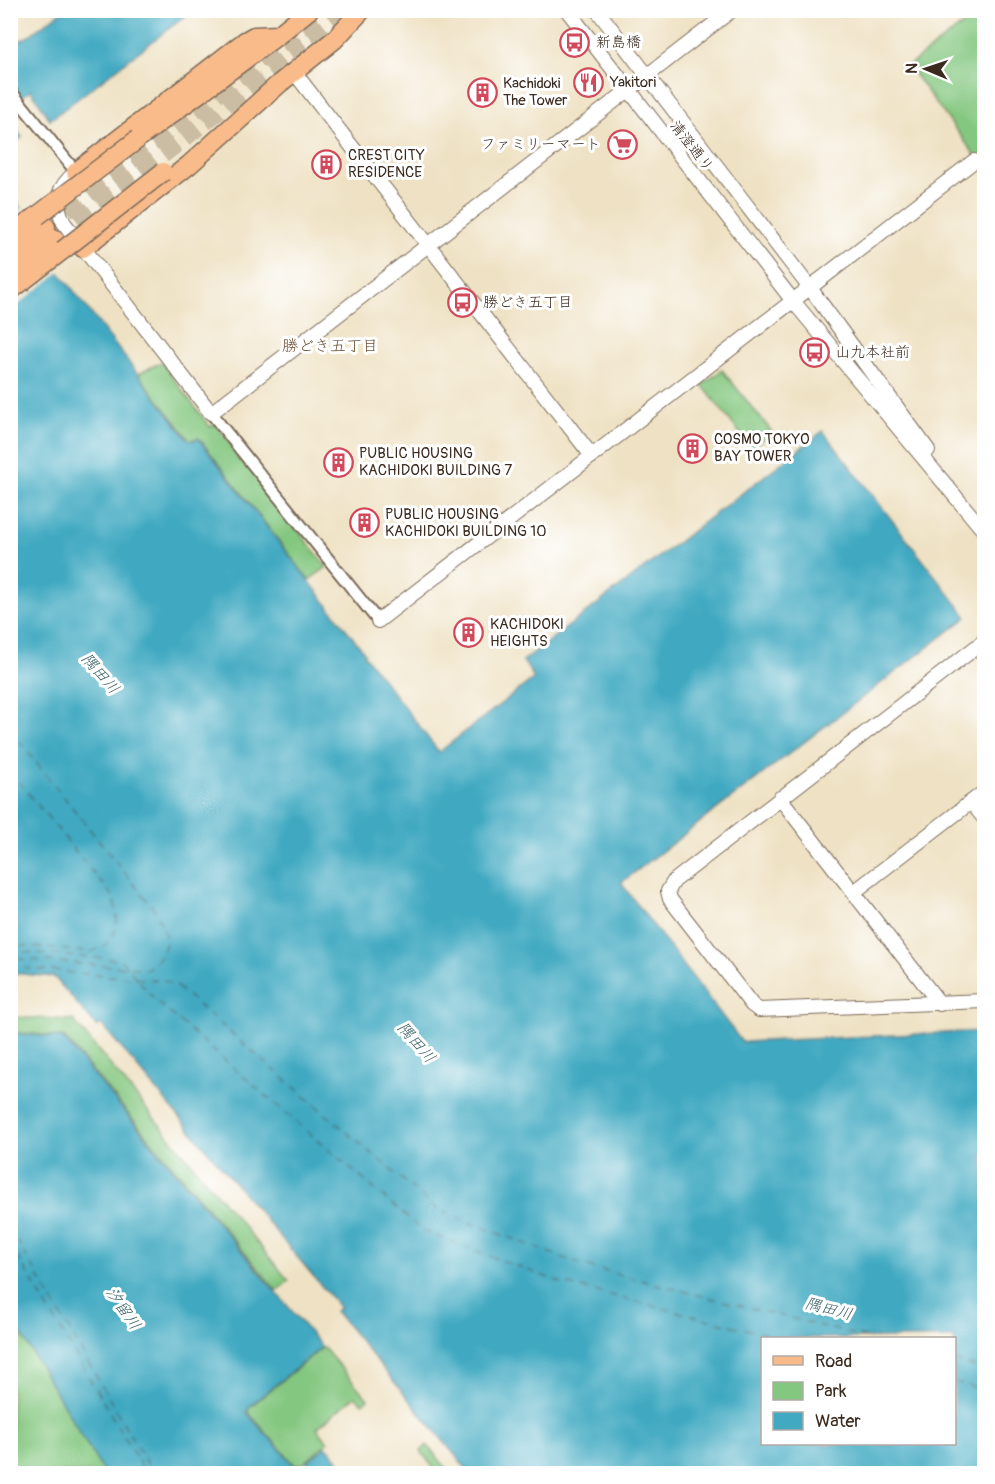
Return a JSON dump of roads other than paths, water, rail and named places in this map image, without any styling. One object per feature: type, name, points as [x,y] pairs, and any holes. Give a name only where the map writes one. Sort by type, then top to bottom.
[{"type":"main road","points":[[10,236],[309,10]]},
{"type":"main road","points":[[83,248],[189,165],[294,72],[334,40],[362,10]]},
{"type":"main road","points":[[10,291],[163,172],[362,10]]},
{"type":"main road","points":[[76,172],[245,41],[254,36],[278,35]]},
{"type":"main road","points":[[10,255],[50,233],[10,274]]},
{"type":"street","name":"清澄通り","points":[[567,10],[628,92],[793,301],[984,530]]},
{"type":"street","name":"清澄通り","points":[[597,10],[810,288],[984,530]]},
{"type":"street","points":[[211,413],[732,10]]},
{"type":"street","points":[[294,72],[592,456]]},
{"type":"street","points":[[10,90],[76,172],[63,183],[59,192],[59,214],[64,223],[211,413],[378,621],[974,160]]},
{"type":"street","points":[[984,640],[674,881],[668,891],[670,899],[755,1009],[763,1012],[984,1001]]},
{"type":"street","points":[[854,892],[984,792]]},
{"type":"street","points":[[780,798],[940,1004]]},
{"type":"street","points":[[972,801],[984,818]]},
{"type":"water","points":[[62,11],[192,11],[50,120],[31,90],[11,106],[11,84],[18,78],[11,69],[11,42],[13,44],[27,37]]},
{"type":"water","points":[[11,122],[22,137],[11,146]]},
{"type":"water","name":"隅田川","points":[[10,194],[34,224],[31,235],[186,437],[192,441],[198,438],[439,752],[534,678],[523,661],[823,431],[967,617],[621,883],[742,1042],[984,1031],[984,1473],[470,1473],[335,1311],[340,1308],[101,1024],[97,1027],[54,977],[12,973],[11,938],[16,937],[17,927],[10,913]]},
{"type":"water","name":"汐留川","points":[[10,1033],[63,1038],[322,1347],[252,1404],[246,1412],[295,1466],[305,1465],[311,1473],[104,1473],[11,1317]]},
{"type":"water","points":[[326,1446],[350,1473],[317,1473],[307,1462]]},
{"type":"tunnel","points":[[46,227],[324,10]]},
{"type":"tunnel","points":[[56,238],[348,10]]},
{"type":"place","name":"新島橋","points":[[575,42]]},
{"type":"place","name":"Yakitori","points":[[589,82]]},
{"type":"place","name":"Kachidoki The Tower","points":[[482,92]]},
{"type":"place","name":"ファミリーマート","points":[[622,144]]},
{"type":"place","name":"CREST CITY RESIDENCE","points":[[327,164]]},
{"type":"place","name":"勝どき五丁目","points":[[462,302]]},
{"type":"place","name":"山九本社前","points":[[814,352]]},
{"type":"place","name":"COSMO TOKYO BAY TOWER","points":[[693,448]]},
{"type":"place","name":"PUBLIC HOUSING KACHIDOKI BUILDING 7","points":[[338,462]]},
{"type":"place","name":"PUBLIC HOUSING KACHIDOKI BUILDING 10","points":[[364,523]]},
{"type":"place","name":"KACHIDOKI HEIGHTS","points":[[469,633]]},
{"type":"district","name":"勝どき五丁目","points":[[330,345]]}]
